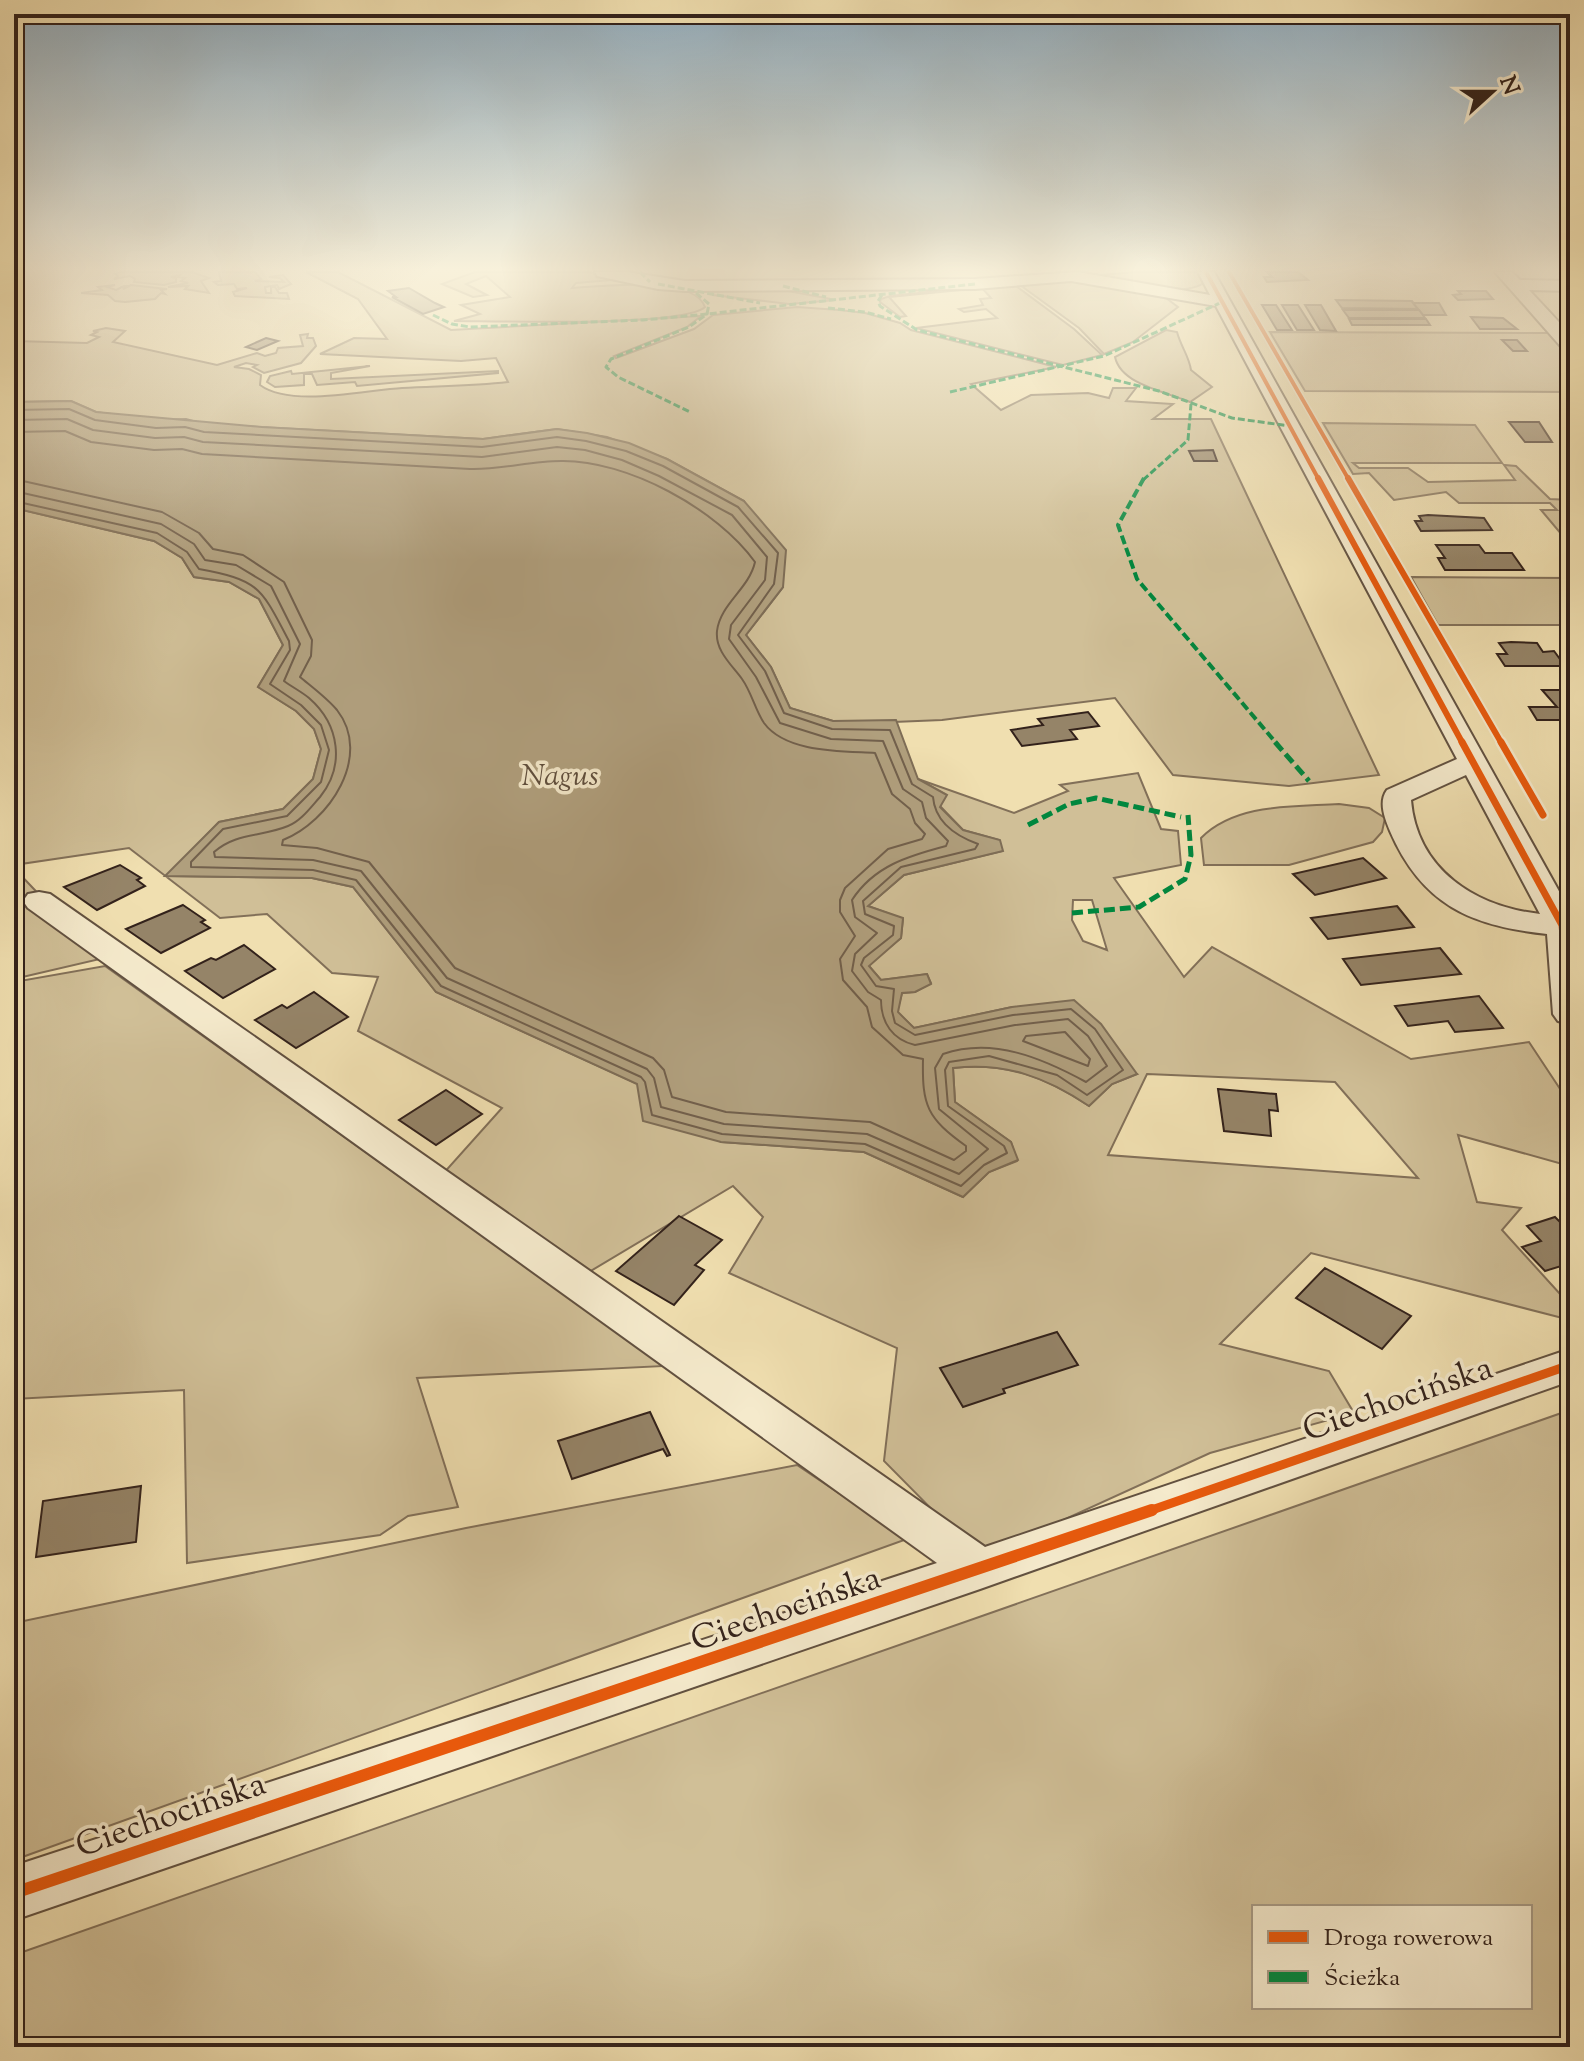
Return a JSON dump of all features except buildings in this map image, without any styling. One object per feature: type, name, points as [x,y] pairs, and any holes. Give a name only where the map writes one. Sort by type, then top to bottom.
[{"type":"street","points":[[1258,368],[1473,762],[1566,925],[1570,1014]]},
{"type":"street","points":[[1473,762],[1397,796],[1396,810],[1400,821],[1424,869],[1447,895],[1485,915],[1566,925]]},
{"type":"street","points":[[39,901],[980,1569]]},
{"type":"street","name":"Ciechocińska","points":[[14,1893],[980,1569],[1570,1365]]},
{"type":"shaded area","points":[[14,368],[243,368],[261,375],[260,385],[274,392],[309,397],[508,382],[501,368],[1050,368],[971,384],[1001,410],[1031,395],[1088,393],[1109,398],[1113,388],[1136,388],[1126,401],[1173,404],[1153,419],[1211,419],[1379,775],[1289,786],[1173,775],[1115,698],[942,720],[869,723],[833,721],[790,708],[771,667],[746,635],[783,587],[744,501],[667,459],[607,437],[557,429],[483,439],[204,424],[186,419],[157,420],[96,412],[71,401],[14,402]]},
{"type":"shaded area","points":[[255,368],[282,368],[264,373]]},
{"type":"shaded area","points":[[358,368],[331,373],[331,379],[498,371],[357,386],[355,382],[317,385],[312,374],[304,374],[304,385],[275,387],[267,382],[270,376],[291,371],[292,374]]},
{"type":"shaded area","points":[[1120,368],[1191,368],[1212,387],[1190,402],[1135,381]]},
{"type":"shaded area","points":[[1291,368],[1570,368],[1570,392],[1305,391]]},
{"type":"shaded area","points":[[1323,423],[1475,425],[1502,463],[1353,463],[1359,468],[1408,468],[1428,482],[1515,480],[1504,465],[1516,466],[1550,499],[1570,500],[1570,535],[1562,535],[1541,510],[1557,510],[1550,503],[1459,503],[1446,492],[1394,500],[1369,473],[1353,474]]},
{"type":"shaded area","points":[[14,508],[154,541],[182,558],[194,577],[229,582],[259,599],[283,645],[258,687],[296,711],[314,729],[321,749],[313,779],[283,809],[219,822],[167,876],[312,878],[353,887],[436,992],[638,1084],[721,1142],[864,1152],[963,1197],[989,1172],[1017,1161],[1011,1142],[955,1102],[953,1068],[1007,1069],[1040,1079],[1089,1106],[1112,1084],[1137,1074],[1012,1007],[914,1028],[897,1012],[902,993],[915,992],[931,983],[927,974],[881,980],[868,965],[901,938],[903,919],[868,906],[904,875],[1002,851],[999,840],[963,830],[940,806],[946,795],[918,779],[1014,813],[1068,791],[1060,785],[1138,773],[1161,829],[1178,831],[1181,865],[1114,878],[1184,977],[1212,947],[1411,1059],[1529,1042],[1570,1104],[1570,1212],[1563,1204],[1566,1165],[1458,1135],[1477,1202],[1521,1208],[1502,1230],[1570,1305],[1570,1320],[1311,1253],[1220,1344],[1329,1371],[1354,1413],[1210,1453],[980,1558],[884,1461],[897,1348],[729,1273],[763,1217],[733,1186],[584,1275],[441,1176],[502,1108],[358,1031],[378,977],[332,973],[267,914],[220,918],[129,848],[14,865],[14,842],[18,841],[14,839]],"holes":[[[1073,900],[1092,900],[1107,950],[1083,941],[1072,920]],[[1147,1074],[1335,1082],[1418,1178],[1108,1155]]]},
{"type":"shaded area","points":[[1411,577],[1570,578],[1570,625],[1438,625]]},
{"type":"shaded area","points":[[1339,804],[1369,808],[1385,818],[1382,832],[1373,842],[1289,865],[1204,865],[1201,838],[1231,818],[1266,809]]},
{"type":"shaded area","points":[[14,868],[100,959],[14,979]]},
{"type":"shaded area","points":[[105,966],[665,1366],[417,1378],[458,1507],[408,1516],[380,1535],[187,1563],[184,1390],[14,1399],[14,982]]},
{"type":"shaded area","points":[[1570,1410],[1570,2047],[14,2047],[14,1955]]},
{"type":"shaded area","points":[[797,1465],[907,1539],[14,1860],[14,1623],[466,1528]]},
{"type":"water","name":"Nagus","points":[[71,401],[96,412],[262,427],[483,439],[557,429],[587,433],[629,443],[667,459],[744,501],[786,550],[783,587],[746,635],[771,667],[790,708],[833,721],[896,720],[918,779],[947,795],[940,807],[963,830],[1000,840],[1003,851],[904,875],[868,906],[903,918],[901,938],[869,966],[881,980],[927,974],[931,984],[915,992],[902,993],[898,1012],[914,1028],[1012,1007],[1074,1000],[1101,1024],[1137,1074],[1112,1084],[1089,1106],[1057,1087],[1024,1074],[990,1067],[953,1068],[955,1102],[1011,1142],[1018,1160],[989,1172],[963,1197],[864,1152],[721,1142],[643,1121],[637,1084],[436,992],[353,887],[312,878],[165,876],[219,822],[283,809],[313,779],[321,749],[314,729],[296,711],[258,687],[283,645],[259,599],[229,582],[194,577],[182,558],[154,541],[14,508],[14,402]]},
{"type":"marked path","points":[[607,368],[618,377],[690,412]]},
{"type":"marked path","points":[[950,392],[1052,368]]},
{"type":"marked path","points":[[1068,368],[1159,391],[1232,418],[1290,426]]},
{"type":"marked path","points":[[1191,404],[1188,440],[1144,477],[1118,525],[1137,579],[1309,781]]},
{"type":"marked path","points":[[1028,825],[1069,804],[1096,798],[1181,817]]},
{"type":"marked path","points":[[1072,913],[1139,907],[1185,879],[1191,855],[1188,815]]},
{"type":"cycle path","points":[[1258,368],[1562,925],[1570,1014]]},
{"type":"cycle path","points":[[1285,368],[1543,815]]},
{"type":"cycle path","points":[[14,1893],[980,1569],[1570,1365]]}]
